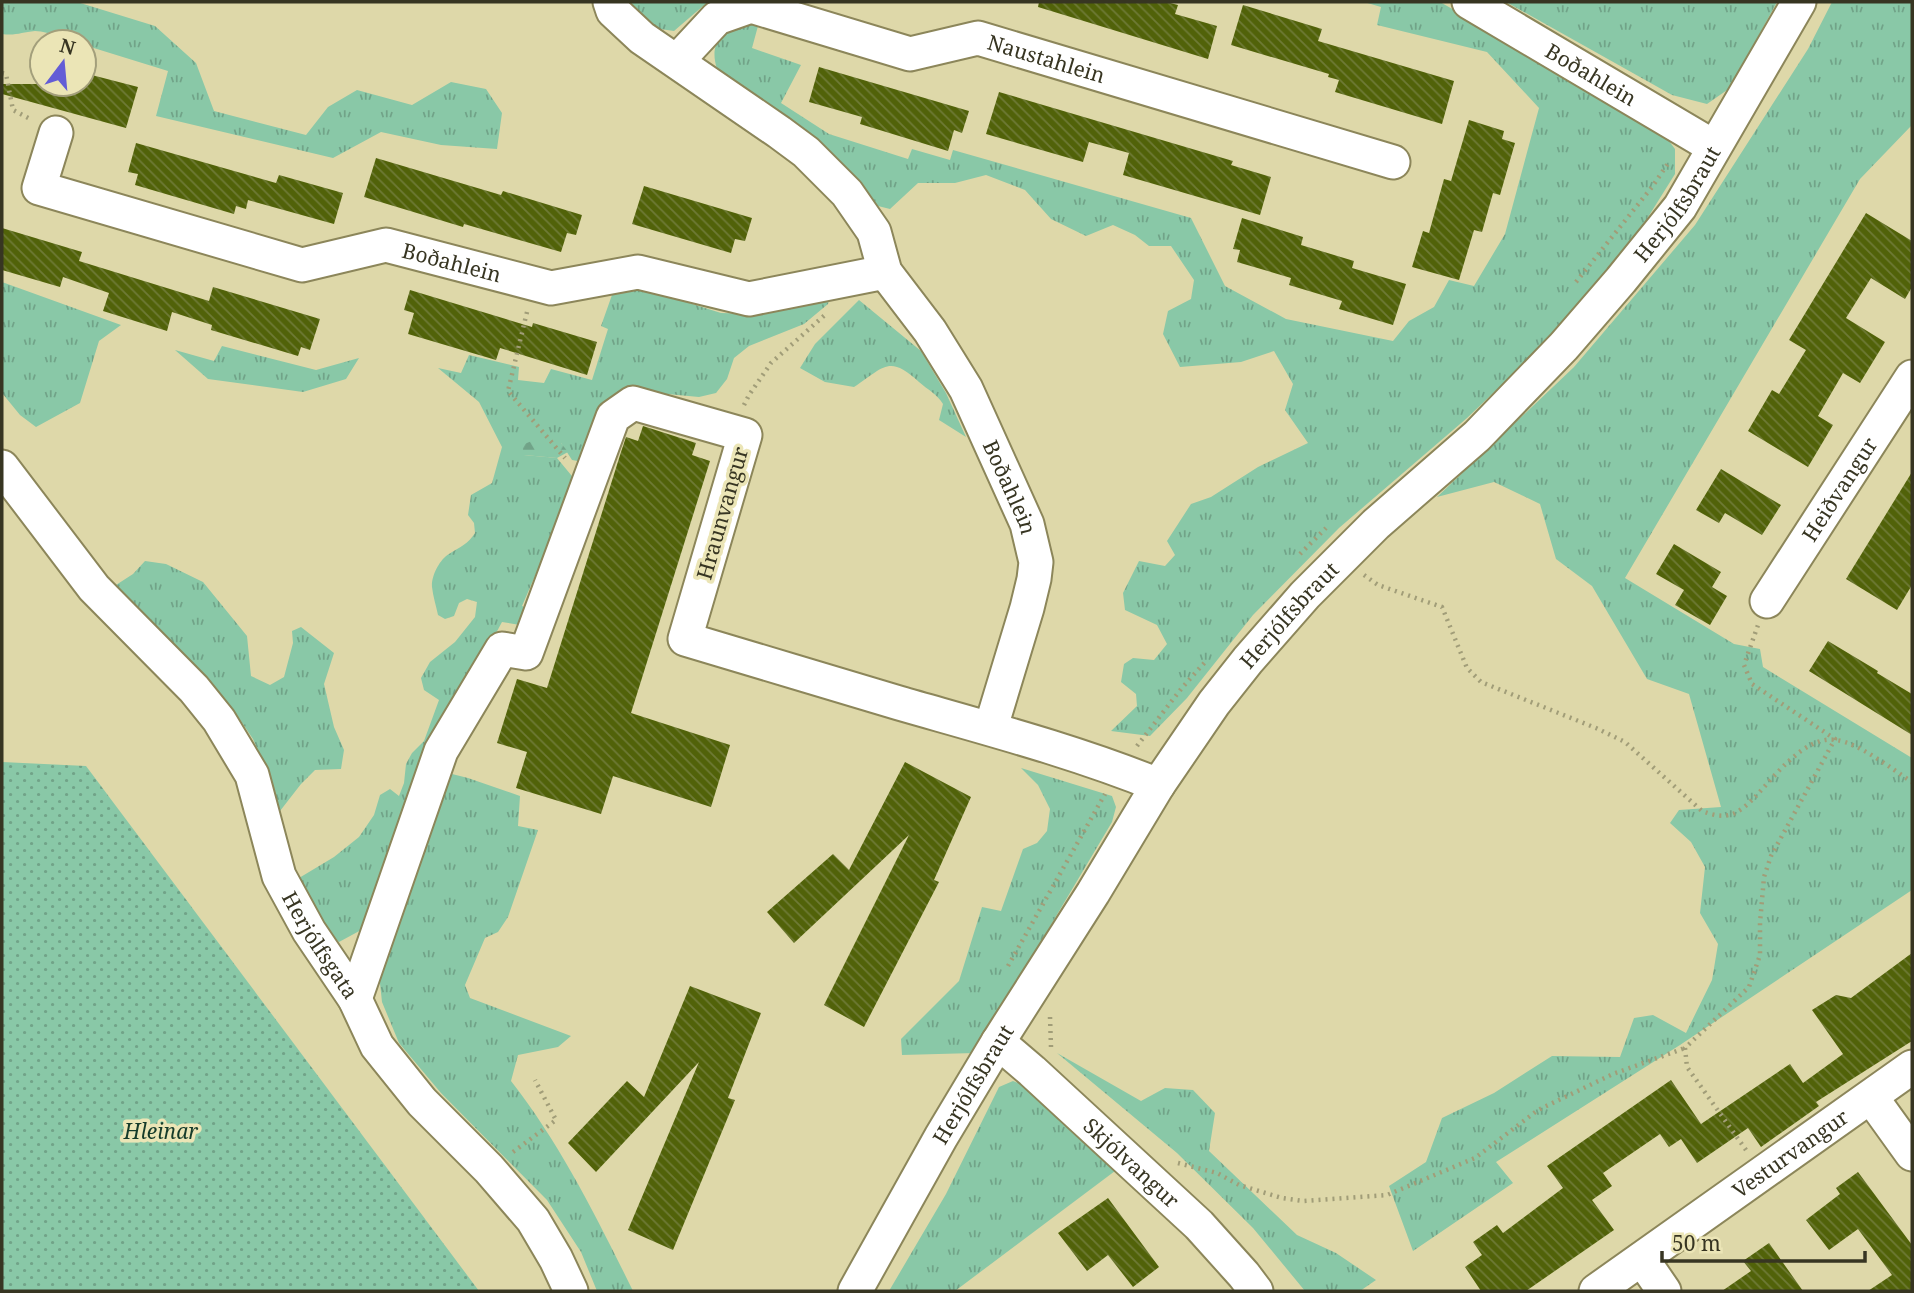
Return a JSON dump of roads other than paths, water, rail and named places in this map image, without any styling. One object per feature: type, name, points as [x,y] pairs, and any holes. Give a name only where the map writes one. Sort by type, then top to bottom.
[{"type":"street","name":"Boðahlein","points":[[610,2],[613,11],[642,38],[806,152],[847,193],[874,232],[885,272],[930,331],[966,389],[1027,524],[1036,562],[1034,579],[991,727]]},
{"type":"street","name":"Boðahlein","points":[[1469,2],[1701,140]]},
{"type":"street","name":"Herjólfsbraut","points":[[855,1291],[998,1042],[1158,785],[1214,703],[1286,616],[1340,559],[1477,436],[1564,346],[1680,207],[1701,140],[1799,2]]},
{"type":"street","name":"Naustahlein","points":[[677,61],[717,18],[751,6],[910,54],[978,38],[1393,163]]},
{"type":"street","name":"Boðahlein","points":[[56,134],[39,188],[302,265],[386,245],[551,288],[638,272],[749,299],[885,272]]},
{"type":"street","name":"Heiðvangur","points":[[1767,601],[1912,377]]},
{"type":"street","name":"Hraunvangur","points":[[355,999],[441,751],[502,649],[526,653],[613,417],[633,403],[745,435],[685,639],[991,727],[1119,769],[1158,785]]},
{"type":"street","name":"Herjólfsgata","points":[[2,467],[94,588],[194,689],[219,720],[252,775],[279,876],[309,931],[355,999],[377,1046],[422,1102],[489,1169],[533,1220],[556,1259],[570,1291]]},
{"type":"street","name":"Skjólvangur","points":[[998,1042],[1199,1225],[1241,1286]]},
{"type":"street","name":"Vesturvangur","points":[[1596,1291],[1912,1067]]},
{"type":"street","name":"Vesturvangur","points":[[1871,1097],[1912,1154]]},
{"type":"street","points":[[1642,1259],[1664,1291]]},
{"type":"park label","name":"Hleinar","points":[[161,1131]]}]
